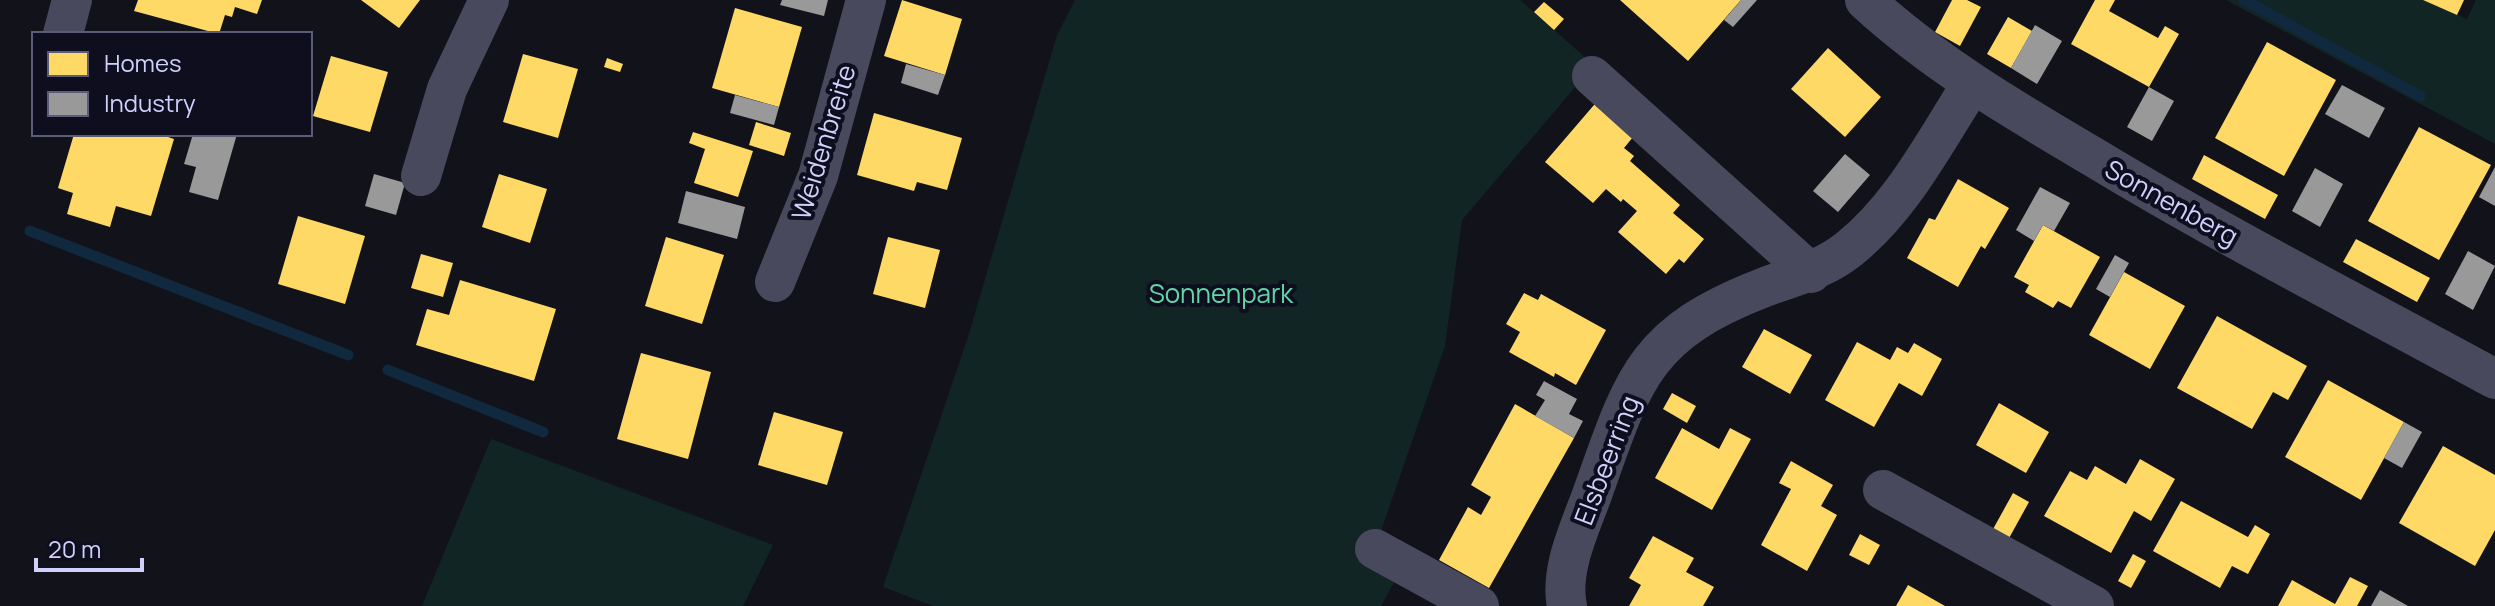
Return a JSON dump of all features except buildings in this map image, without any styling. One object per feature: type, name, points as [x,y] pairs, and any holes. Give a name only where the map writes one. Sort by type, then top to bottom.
[{"type":"street","points":[[64,32],[72,0]]},
{"type":"street","points":[[421,176],[447,89],[489,0]]},
{"type":"street","name":"Weidenbreite","points":[[775,282],[818,176],[866,0]]},
{"type":"street","name":"Sonnenberg","points":[[1865,0],[1972,84],[2159,197],[2495,379]]},
{"type":"street","points":[[1592,76],[1811,273]]},
{"type":"street","name":"Elsbeerring","points":[[1567,606],[1566,587],[1571,553],[1625,401],[1640,373],[1663,346],[1688,324],[1721,305],[1764,287],[1811,273],[1847,251],[1875,226],[1901,193],[1972,84]]},
{"type":"street","points":[[1883,490],[2094,606]]},
{"type":"street","points":[[1375,549],[1479,606]]},
{"type":"green space","name":"Sonnenpark","points":[[1075,0],[1520,0],[1594,65],[1462,220],[1445,346],[1373,554],[1400,572],[1381,606],[933,606],[883,587],[968,337],[1057,35]]},
{"type":"green space","points":[[2226,0],[2423,0],[2467,19],[2476,0],[2495,0],[2495,144]]},
{"type":"green space","points":[[491,439],[773,545],[743,606],[422,606]]},
{"type":"waterway","points":[[2244,0],[2420,96]]},
{"type":"waterway","points":[[30,231],[348,355]]},
{"type":"waterway","points":[[388,370],[543,432]]}]
